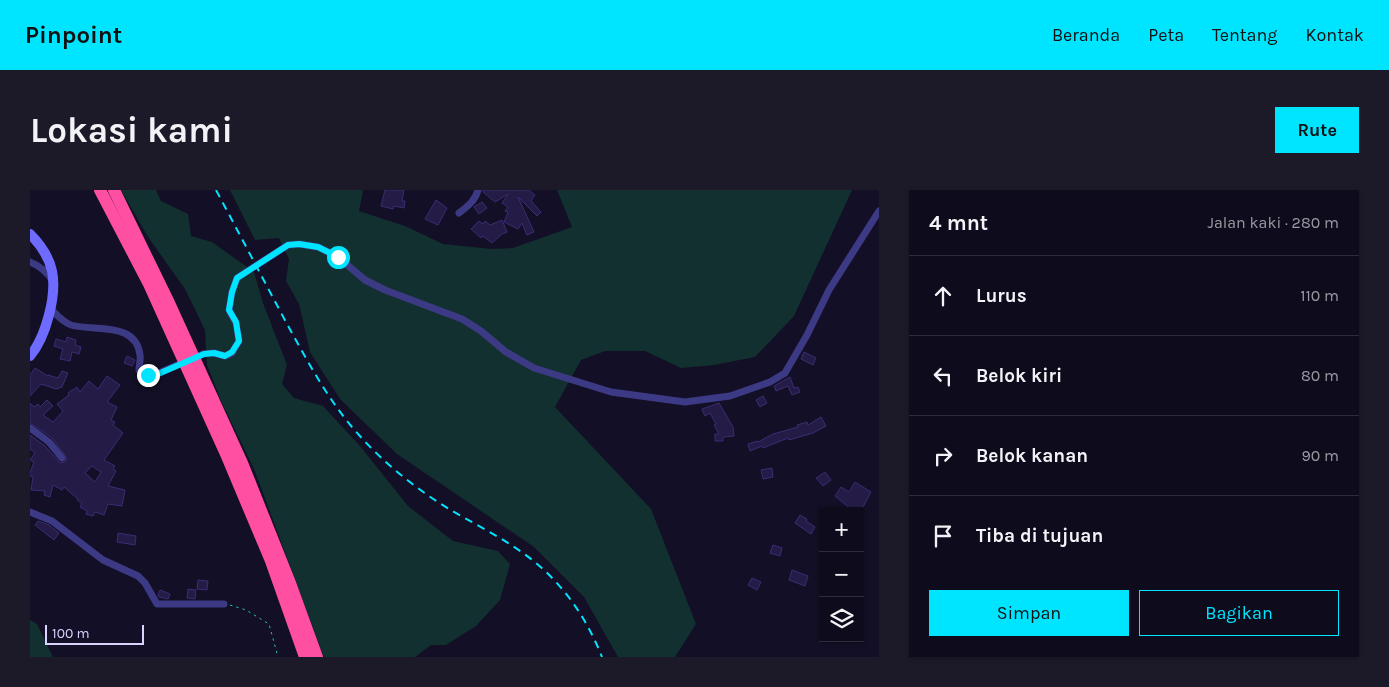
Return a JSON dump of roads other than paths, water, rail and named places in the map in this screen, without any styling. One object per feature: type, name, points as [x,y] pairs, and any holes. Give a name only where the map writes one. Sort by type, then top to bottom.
[{"type":"highway","points":[[100,190],[149,284],[226,454],[268,552],[306,657]]},
{"type":"highway","points":[[114,190],[169,303],[242,463],[290,583],[317,657]]},
{"type":"street","points":[[459,213],[470,205],[476,197],[478,190]]},
{"type":"street","points":[[50,308],[72,325],[120,330],[127,333],[134,340],[138,348],[139,370],[152,376],[204,354],[214,353],[225,356],[232,352],[239,341],[236,322],[229,310],[237,278],[288,245],[299,244],[318,247],[338,257],[365,280],[385,290],[462,319],[481,331],[506,352],[534,368],[611,392],[685,402],[730,396],[770,382],[786,373],[829,290],[879,211]]},
{"type":"street","points":[[30,234],[45,254],[52,270],[53,282],[45,328],[41,340],[30,356]]},
{"type":"street","points":[[30,262],[46,272],[53,282]]},
{"type":"street","points":[[30,428],[49,442],[62,458]]},
{"type":"street","points":[[30,512],[52,521],[103,560],[138,576],[145,583],[157,604],[224,604]]},
{"type":"railway","points":[[216,190],[303,353],[348,422],[379,456],[413,484],[449,509],[510,544],[544,570],[578,610],[602,657]]}]
